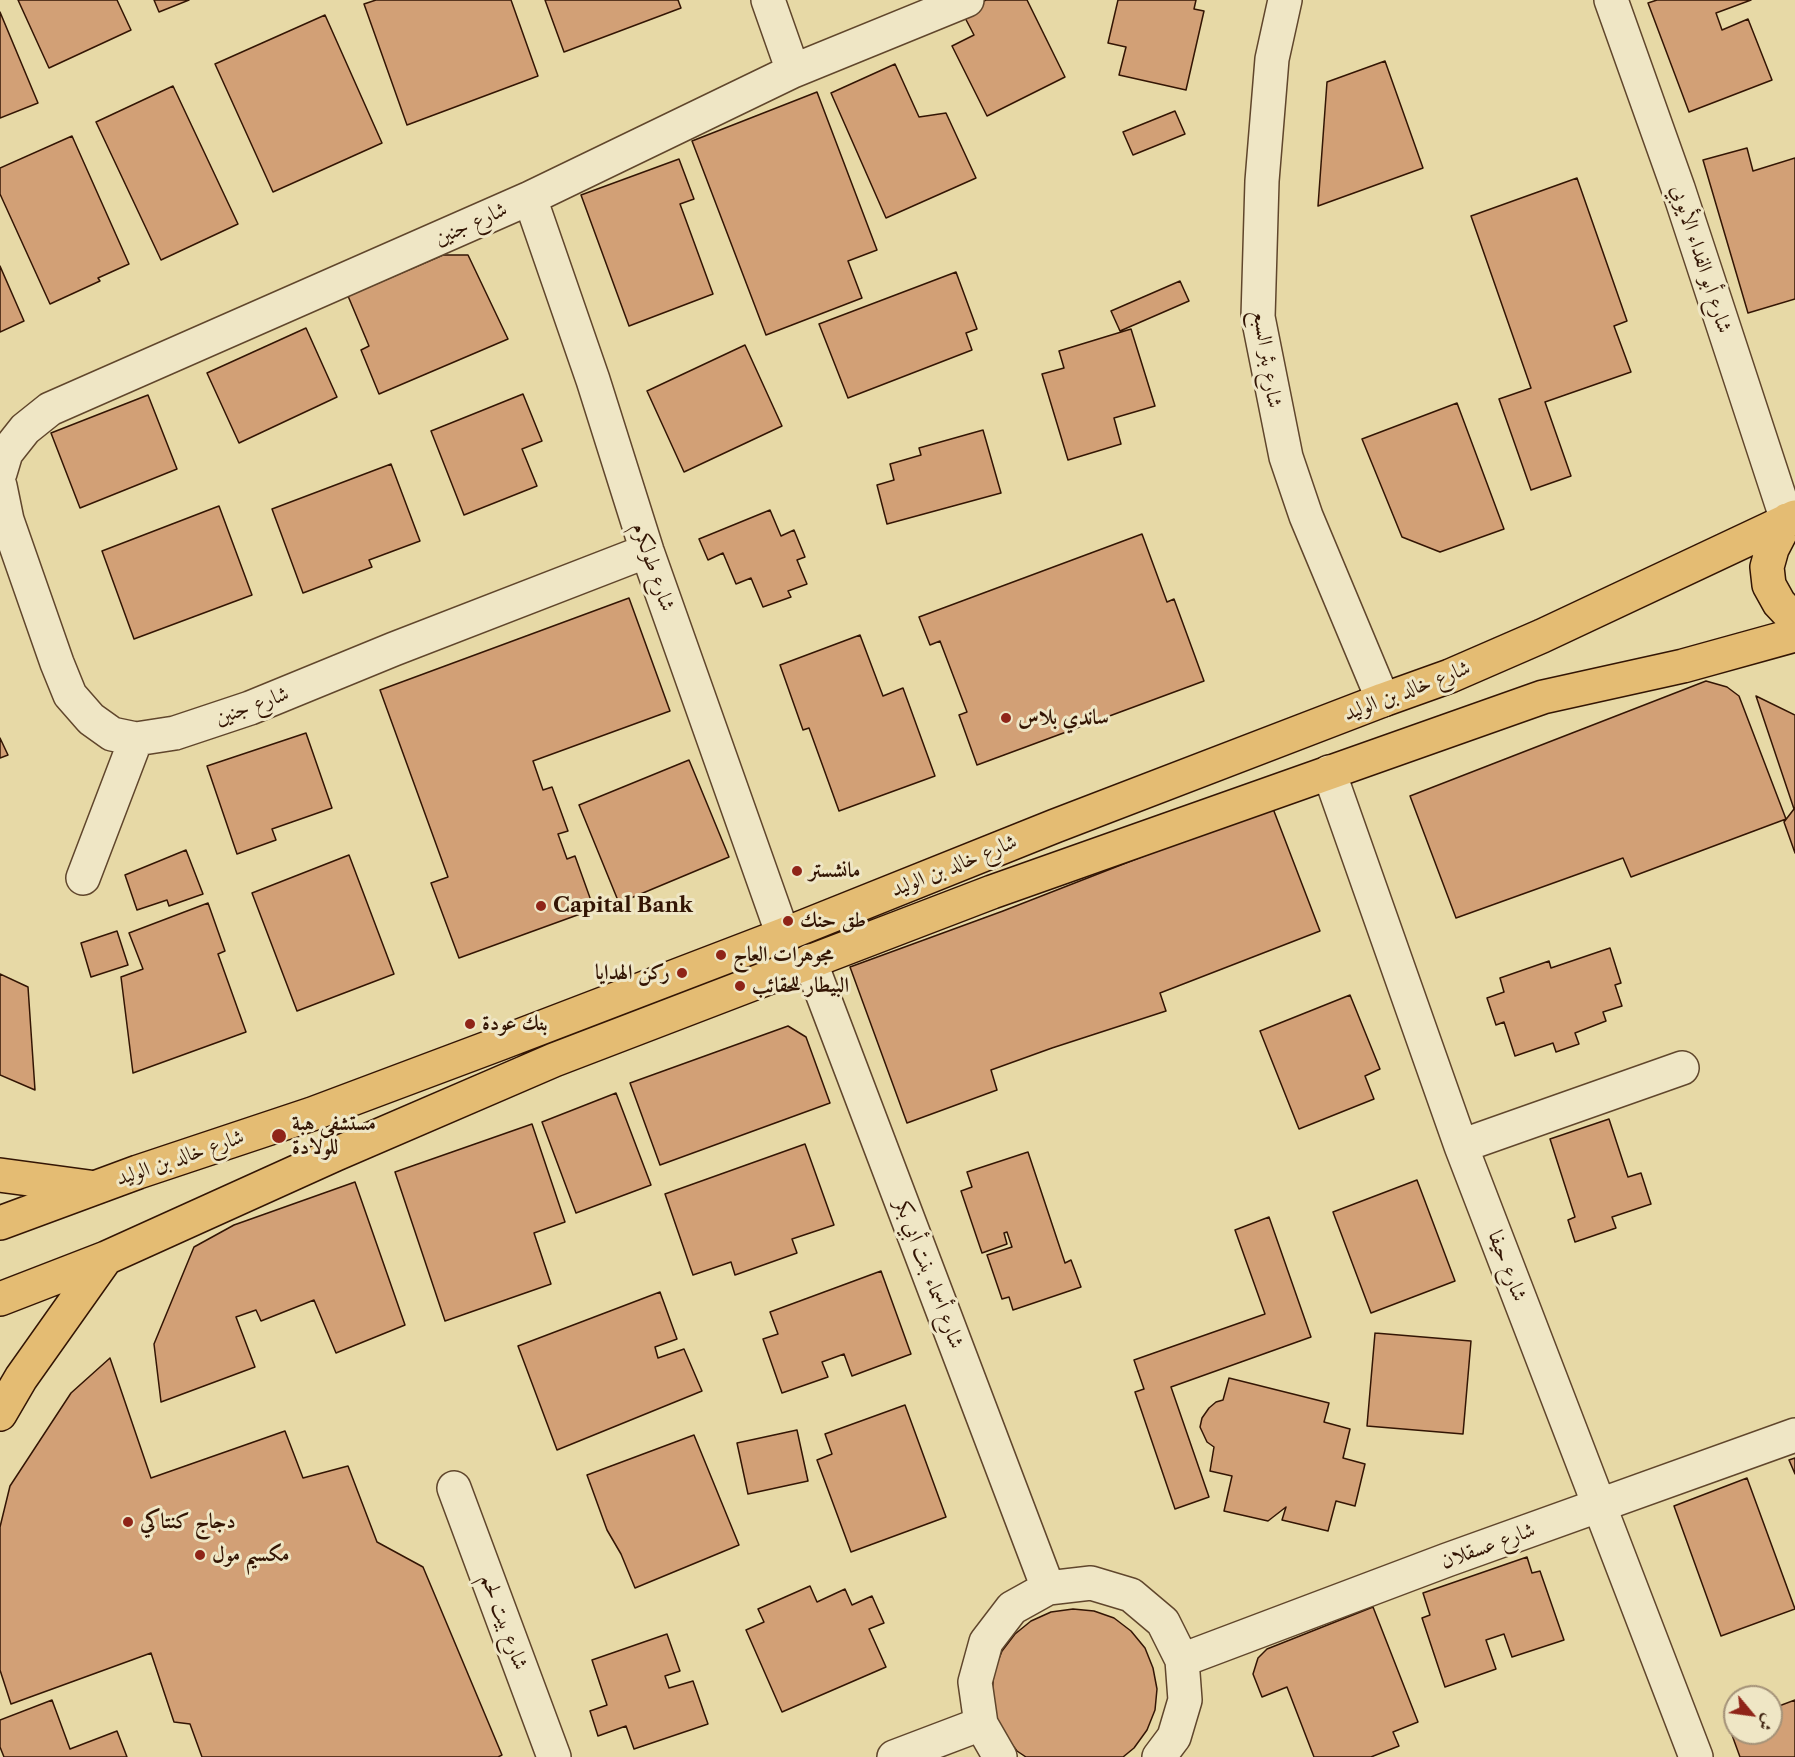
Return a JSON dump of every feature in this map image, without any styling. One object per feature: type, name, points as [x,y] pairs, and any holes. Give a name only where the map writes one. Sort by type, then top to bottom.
[{"type":"main road","name":"شارع خالد بن الوليد","points":[[0,1223],[94,1188],[312,1114],[783,935],[1054,826],[1450,676],[1542,636],[1791,518]]},
{"type":"main road","points":[[1791,518],[1772,549],[1767,567],[1769,585],[1779,603],[1795,620]]},
{"type":"main road","name":"شارع خالد بن الوليد","points":[[0,1299],[106,1258],[336,1154],[554,1060],[1003,888],[1543,697],[1683,666],[1795,635]]},
{"type":"main road","points":[[0,1175],[94,1188]]},
{"type":"main road","points":[[0,1414],[21,1378],[106,1258]]},
{"type":"street","points":[[768,0],[793,71]]},
{"type":"street","name":"شارع جنين","points":[[0,473],[6,453],[25,429],[50,409],[530,198],[793,71],[967,0]]},
{"type":"street","name":"شارع بئر السبع","points":[[1285,0],[1272,58],[1266,125],[1257,317],[1286,457],[1306,516],[1383,700]]},
{"type":"street","name":"شارع أبو الفداء الأيوبي","points":[[1611,0],[1791,518]]},
{"type":"street","name":"شارع طولكرم","points":[[530,198],[593,380],[647,551],[783,935]]},
{"type":"street","name":"شارع جنين","points":[[0,486],[8,520],[70,695],[91,720],[112,734],[136,739],[175,733],[250,708],[394,649],[647,551]]},
{"type":"street","points":[[83,878],[136,739]]},
{"type":"street","name":"شارع حيفا","points":[[1329,772],[1461,1146],[1696,1757]]},
{"type":"street","name":"شارع أسماء بنت أبي بكر","points":[[810,961],[1048,1588]]},
{"type":"street","points":[[1461,1146],[1682,1068]]},
{"type":"street","name":"شارع عسقلان","points":[[1182,1660],[1436,1564],[1795,1435]]},
{"type":"street","name":"شارع بيت لحم","points":[[454,1488],[554,1757]]},
{"type":"street","points":[[1000,1757],[981,1724],[975,1682],[986,1642],[1012,1608],[1048,1588],[1091,1583],[1131,1595],[1163,1622],[1182,1660],[1185,1700],[1174,1737],[1159,1757]]},
{"type":"street","points":[[894,1757],[981,1724]]},
{"type":"building","points":[[18,0],[117,0],[131,30],[49,68]]},
{"type":"building","points":[[154,0],[189,0],[159,12]]},
{"type":"building","points":[[376,0],[511,0],[538,76],[407,125],[364,4]]},
{"type":"building","points":[[545,0],[678,0],[681,8],[564,52]]},
{"type":"building","points":[[986,0],[1027,0],[1065,77],[987,116],[952,46],[974,35],[962,12]]},
{"type":"building","points":[[1118,0],[1196,0],[1194,9],[1204,11],[1186,90],[1119,75],[1126,47],[1108,43]]},
{"type":"building","points":[[1657,0],[1751,0],[1716,13],[1722,30],[1748,19],[1772,80],[1689,112],[1648,3]]},
{"type":"building","points":[[0,12],[38,103],[0,118]]},
{"type":"building","points":[[325,15],[382,143],[273,192],[215,64]]},
{"type":"building","points":[[1385,61],[1423,168],[1318,206],[1327,82]]},
{"type":"building","points":[[895,64],[919,117],[946,113],[976,178],[886,218],[831,93]]},
{"type":"building","points":[[173,86],[238,224],[161,260],[96,122]]},
{"type":"building","points":[[817,92],[877,250],[848,261],[862,298],[766,335],[692,141]]},
{"type":"building","points":[[1175,111],[1185,134],[1133,155],[1123,132]]},
{"type":"building","points":[[72,136],[129,264],[98,278],[100,281],[50,304],[0,194],[0,168]]},
{"type":"building","points":[[1747,148],[1753,171],[1795,158],[1795,299],[1748,313],[1703,160]]},
{"type":"building","points":[[679,159],[694,199],[680,204],[713,294],[629,326],[581,195]]},
{"type":"building","points":[[1577,178],[1627,321],[1614,326],[1631,372],[1545,402],[1571,476],[1531,490],[1499,399],[1531,388],[1471,216]]},
{"type":"building","points":[[443,255],[468,255],[508,339],[379,394],[361,350],[369,346],[348,296]]},
{"type":"building","points":[[0,266],[24,321],[0,332]]},
{"type":"building","points":[[956,272],[977,329],[966,333],[972,350],[848,398],[819,324]]},
{"type":"building","points":[[1180,281],[1189,301],[1120,331],[1111,311]]},
{"type":"building","points":[[306,328],[337,397],[239,443],[207,373]]},
{"type":"building","points":[[1131,329],[1155,406],[1114,418],[1121,444],[1068,460],[1042,374],[1064,368],[1059,351]]},
{"type":"building","points":[[745,345],[782,426],[684,472],[647,391]]},
{"type":"building","points":[[523,394],[542,441],[522,449],[537,486],[464,515],[431,431]]},
{"type":"building","points":[[148,395],[177,469],[80,508],[51,433]]},
{"type":"building","points":[[1457,403],[1504,529],[1440,552],[1402,537],[1362,439]]},
{"type":"building","points":[[983,430],[1001,493],[887,524],[877,485],[894,480],[890,464],[921,455],[919,448]]},
{"type":"building","points":[[391,464],[420,541],[369,560],[372,567],[303,593],[272,509]]},
{"type":"building","points":[[219,506],[252,595],[134,639],[102,551]]},
{"type":"building","points":[[770,510],[781,536],[794,530],[805,557],[797,560],[807,584],[788,591],[791,597],[763,607],[751,578],[736,584],[723,553],[708,560],[699,539]]},
{"type":"building","points":[[1142,534],[1167,602],[1174,599],[1204,681],[977,765],[959,715],[967,712],[940,641],[930,645],[919,617]]},
{"type":"building","points":[[629,598],[670,711],[533,761],[543,790],[552,787],[568,831],[558,834],[567,859],[575,856],[594,909],[459,958],[431,883],[448,877],[380,690]]},
{"type":"building","points":[[860,635],[883,696],[903,688],[935,776],[839,811],[809,728],[803,730],[780,665]]},
{"type":"building","points":[[1706,681],[1727,687],[1739,696],[1786,819],[1631,877],[1623,858],[1456,918],[1410,796]]},
{"type":"building","points":[[1756,696],[1795,715],[1795,853],[1784,822],[1794,809]]},
{"type":"building","points":[[306,733],[332,808],[272,829],[276,840],[237,854],[207,766]]},
{"type":"building","points":[[0,738],[8,755],[0,758]]},
{"type":"building","points":[[689,760],[729,857],[619,903],[579,805]]},
{"type":"building","points":[[1272,806],[1320,931],[1160,993],[1166,1011],[991,1070],[997,1090],[907,1123],[850,967],[1003,911]]},
{"type":"building","points":[[186,850],[203,894],[169,906],[167,900],[137,910],[125,875]]},
{"type":"building","points":[[349,855],[394,974],[297,1011],[252,893]]},
{"type":"building","points":[[208,903],[225,951],[218,954],[246,1032],[133,1073],[121,977],[143,969],[129,933]]},
{"type":"building","points":[[117,931],[128,965],[91,977],[81,943]]},
{"type":"building","points":[[1610,948],[1621,983],[1615,985],[1622,1006],[1603,1012],[1606,1021],[1575,1033],[1579,1044],[1556,1052],[1553,1043],[1515,1056],[1504,1022],[1496,1025],[1487,998],[1504,992],[1500,978],[1549,961],[1551,968]]},
{"type":"building","points":[[0,974],[28,987],[35,1090],[0,1075]]},
{"type":"building","points":[[1350,995],[1380,1069],[1365,1076],[1374,1099],[1299,1129],[1260,1031]]},
{"type":"building","points":[[788,1026],[806,1037],[830,1103],[660,1165],[630,1083]]},
{"type":"building","points":[[616,1093],[651,1185],[576,1213],[542,1122]]},
{"type":"building","points":[[1609,1119],[1628,1177],[1641,1173],[1651,1204],[1612,1217],[1616,1228],[1575,1242],[1568,1220],[1575,1217],[1550,1139]]},
{"type":"building","points":[[532,1124],[565,1222],[534,1233],[551,1284],[445,1321],[395,1172]]},
{"type":"building","points":[[805,1144],[834,1225],[792,1239],[797,1253],[735,1275],[731,1262],[693,1275],[665,1194]]},
{"type":"building","points":[[1028,1152],[1065,1263],[1071,1260],[1081,1287],[1013,1310],[1009,1297],[1002,1299],[987,1255],[1012,1247],[1007,1232],[1004,1233],[1007,1244],[982,1253],[961,1191],[972,1187],[967,1172]]},
{"type":"building","points":[[1417,1180],[1455,1281],[1371,1313],[1333,1212]]},
{"type":"building","points":[[355,1182],[405,1325],[336,1353],[314,1300],[261,1321],[256,1310],[236,1317],[255,1367],[161,1402],[154,1344],[194,1247],[234,1225]]},
{"type":"building","points":[[1269,1217],[1311,1337],[1171,1387],[1209,1497],[1175,1509],[1135,1392],[1144,1389],[1134,1360],[1265,1314],[1235,1230]]},
{"type":"building","points":[[881,1271],[911,1354],[852,1376],[844,1354],[822,1362],[828,1377],[782,1393],[763,1339],[778,1334],[770,1312]]},
{"type":"building","points":[[660,1292],[677,1339],[655,1347],[658,1358],[684,1349],[702,1391],[557,1450],[518,1346]]},
{"type":"building","points":[[1375,1333],[1471,1341],[1463,1434],[1367,1426]]},
{"type":"building","name":"مكسيم مول","points":[[110,1358],[151,1478],[285,1431],[303,1478],[348,1466],[377,1542],[423,1567],[502,1755],[498,1757],[202,1757],[190,1724],[174,1722],[151,1653],[11,1704],[0,1670],[0,1527],[10,1486],[71,1393]]},
{"type":"building","points":[[1229,1378],[1329,1403],[1324,1422],[1350,1429],[1343,1458],[1365,1464],[1355,1506],[1336,1501],[1328,1531],[1282,1520],[1286,1507],[1268,1521],[1224,1511],[1232,1476],[1210,1471],[1214,1447],[1207,1442],[1200,1427],[1202,1418],[1209,1408],[1223,1400]]},
{"type":"building","points":[[905,1405],[946,1517],[851,1552],[817,1460],[832,1454],[825,1434]]},
{"type":"building","points":[[797,1430],[808,1481],[748,1494],[737,1443]]},
{"type":"building","points":[[694,1435],[739,1545],[635,1588],[621,1554],[607,1530],[587,1475]]},
{"type":"building","points":[[1795,1458],[1795,1474],[1789,1460]]},
{"type":"building","points":[[1747,1478],[1795,1609],[1721,1636],[1674,1506]]},
{"type":"building","points":[[1527,1557],[1532,1573],[1540,1571],[1564,1640],[1512,1657],[1504,1634],[1486,1640],[1496,1669],[1445,1687],[1422,1618],[1430,1615],[1423,1593]]},
{"type":"building","points":[[810,1586],[817,1602],[845,1589],[852,1605],[872,1596],[884,1623],[869,1629],[886,1667],[782,1712],[746,1630],[764,1622],[758,1609]]},
{"type":"building","points":[[1373,1607],[1418,1722],[1393,1732],[1399,1746],[1371,1757],[1314,1757],[1287,1687],[1262,1697],[1253,1674],[1258,1658],[1267,1649]]},
{"type":"building","points":[[1073,1609],[1094,1611],[1114,1618],[1131,1631],[1145,1648],[1153,1668],[1157,1689],[1155,1710],[1147,1730],[1134,1748],[1123,1757],[1026,1757],[1017,1751],[1004,1734],[995,1715],[992,1693],[994,1671],[1002,1651],[1015,1634],[1031,1621],[1051,1612]]},
{"type":"building","points":[[667,1634],[680,1671],[665,1676],[669,1688],[693,1681],[708,1724],[634,1749],[626,1726],[598,1736],[590,1711],[607,1705],[592,1660]]},
{"type":"building","points":[[52,1700],[70,1749],[117,1731],[127,1757],[4,1757],[0,1747],[0,1720]]},
{"type":"building","points":[[1795,1700],[1795,1757],[1740,1757],[1736,1745],[1783,1745],[1783,1704]]},
{"type":"place","name":"ساندي بلاس","points":[[1006,718]]},
{"type":"place","name":"مانشستر","points":[[797,871]]},
{"type":"place","name":"Capital Bank","points":[[541,906]]},
{"type":"place","name":"طق حنك","points":[[788,921]]},
{"type":"place","name":"مجوهرات العاج","points":[[721,955]]},
{"type":"place","name":"ركن الهدايا","points":[[682,973]]},
{"type":"place","name":"البيطار للحقائب","points":[[740,986]]},
{"type":"place","name":"بنك عودة","points":[[470,1024]]},
{"type":"place","name":"مستشفى هبة للولادة","points":[[279,1136]]},
{"type":"place","name":"دجاج كنتاكي","points":[[128,1522]]},
{"type":"place","name":"مكسيم مول","points":[[200,1555]]}]
